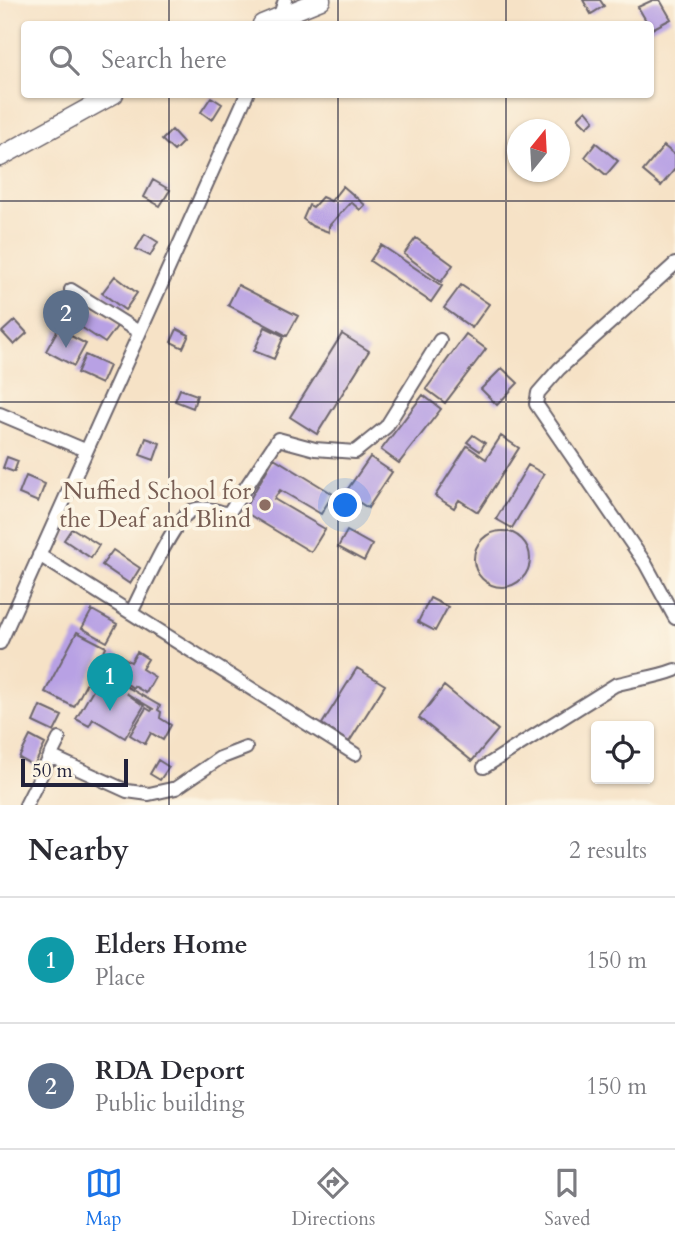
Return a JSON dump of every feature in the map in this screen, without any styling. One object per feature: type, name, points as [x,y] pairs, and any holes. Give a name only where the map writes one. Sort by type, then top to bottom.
[{"type":"street","points":[[280,14],[321,0]]},
{"type":"street","points":[[0,157],[107,98]]},
{"type":"street","points":[[0,643],[245,98]]},
{"type":"street","points":[[675,264],[559,369],[538,393],[536,404],[645,563],[675,618]]},
{"type":"street","points":[[71,290],[139,332]]},
{"type":"street","points":[[131,613],[177,525],[190,511],[201,507],[228,514],[278,439],[315,449],[355,452],[386,427],[440,340]]},
{"type":"street","points":[[0,414],[85,450]]},
{"type":"street","points":[[39,555],[355,754]]},
{"type":"street","points":[[484,767],[615,685],[634,679],[658,677],[675,670]]},
{"type":"street","points":[[26,805],[59,739]]},
{"type":"street","points":[[50,756],[127,791],[149,794],[176,788],[220,758],[246,748]]},
{"type":"building","points":[[583,0],[600,0],[604,6],[591,14]]},
{"type":"building","points":[[653,0],[660,0],[671,19],[654,28],[654,21],[646,21],[638,7]]},
{"type":"building","points":[[210,98],[222,104],[212,120],[201,112]]},
{"type":"building","points":[[586,110],[594,120],[587,127],[578,118]]},
{"type":"building","points":[[172,130],[183,142],[174,151],[162,140]]},
{"type":"building","points":[[596,143],[618,161],[606,175],[585,157]]},
{"type":"building","points":[[664,146],[675,155],[675,169],[661,186],[643,171]]},
{"type":"building","points":[[153,180],[170,190],[160,206],[144,197]]},
{"type":"building","points":[[343,186],[365,205],[360,210],[351,202],[329,226],[329,232],[312,226],[303,219],[309,205],[313,207],[322,197],[331,201]]},
{"type":"building","points":[[145,234],[158,242],[150,256],[136,249]]},
{"type":"building","points":[[416,238],[453,265],[441,282],[404,254]]},
{"type":"building","points":[[381,245],[442,286],[431,302],[370,261]]},
{"type":"building","points":[[115,276],[137,293],[125,310],[102,293]]},
{"type":"building","points":[[238,285],[298,316],[287,336],[228,305]]},
{"type":"building","points":[[461,285],[489,304],[472,328],[444,308]]},
{"type":"building","points":[[81,301],[118,325],[105,343],[69,319]]},
{"type":"building","points":[[15,320],[27,333],[14,345],[2,332]]},
{"type":"building","points":[[265,327],[284,336],[274,359],[254,351]]},
{"type":"building","points":[[58,329],[86,344],[74,366],[46,351]]},
{"type":"building","points":[[177,329],[189,335],[183,348],[171,342]]},
{"type":"building","points":[[342,334],[369,351],[317,434],[290,417]]},
{"type":"building","points":[[466,334],[486,349],[445,403],[426,389]]},
{"type":"building","points":[[85,355],[109,366],[101,384],[77,373]]},
{"type":"building","points":[[502,368],[518,383],[497,405],[481,389]]},
{"type":"building","points":[[180,389],[197,395],[193,408],[175,401]]},
{"type":"building","points":[[423,395],[441,409],[399,463],[381,450]]},
{"type":"building","points":[[473,435],[485,443],[480,451],[467,442]]},
{"type":"building","points":[[501,436],[519,448],[478,512],[459,500],[454,508],[435,496],[467,446],[486,459]]},
{"type":"building","points":[[146,438],[160,443],[154,460],[140,455]]},
{"type":"building","points":[[7,457],[18,461],[14,472],[3,468]]},
{"type":"building","points":[[370,457],[392,472],[368,508],[345,493]]},
{"type":"building","name":"Nuffied School for the Deaf and Blind","points":[[274,458],[333,494],[321,514],[280,490],[274,499],[325,529],[311,552],[243,511]]},
{"type":"building","points":[[528,465],[544,474],[512,528],[496,519]]},
{"type":"building","points":[[26,476],[45,484],[38,502],[19,494]]},
{"type":"building","points":[[72,528],[99,545],[91,558],[64,540]]},
{"type":"building","points":[[347,531],[372,545],[364,561],[338,547]]},
{"type":"building","points":[[496,531],[508,531],[518,535],[526,543],[530,559],[526,575],[518,583],[508,587],[496,587],[486,583],[478,575],[474,565],[474,553],[478,543],[486,535]]},
{"type":"building","points":[[113,550],[140,568],[130,584],[102,565]]},
{"type":"building","points":[[430,598],[448,607],[435,631],[418,622]]},
{"type":"building","points":[[92,610],[117,624],[107,642],[82,628]]},
{"type":"building","points":[[77,632],[106,647],[74,707],[45,692]]},
{"type":"building","points":[[113,651],[131,662],[137,652],[148,659],[142,669],[155,677],[146,693],[134,686],[133,688],[103,667]]},
{"type":"building","points":[[357,668],[385,685],[349,742],[322,724]]},
{"type":"building","points":[[99,679],[118,690],[122,684],[160,706],[160,718],[171,725],[163,740],[151,733],[145,744],[130,735],[146,708],[151,711],[153,709],[126,693],[144,706],[125,738],[93,719],[89,726],[76,719]]},
{"type":"building","points":[[444,686],[498,730],[472,761],[419,718]]},
{"type":"building","points":[[40,706],[62,716],[54,732],[33,722]]},
{"type":"building","points":[[30,736],[45,744],[34,766],[19,758]]},
{"type":"building","points":[[158,760],[169,767],[160,780],[150,774]]},
{"type":"place","name":"RDA Deport","points":[[66,348]]},
{"type":"place","name":"Nuffied School for the Deaf and Blind","points":[[265,505]]},
{"type":"place","name":"Elders Home","points":[[110,711]]}]
